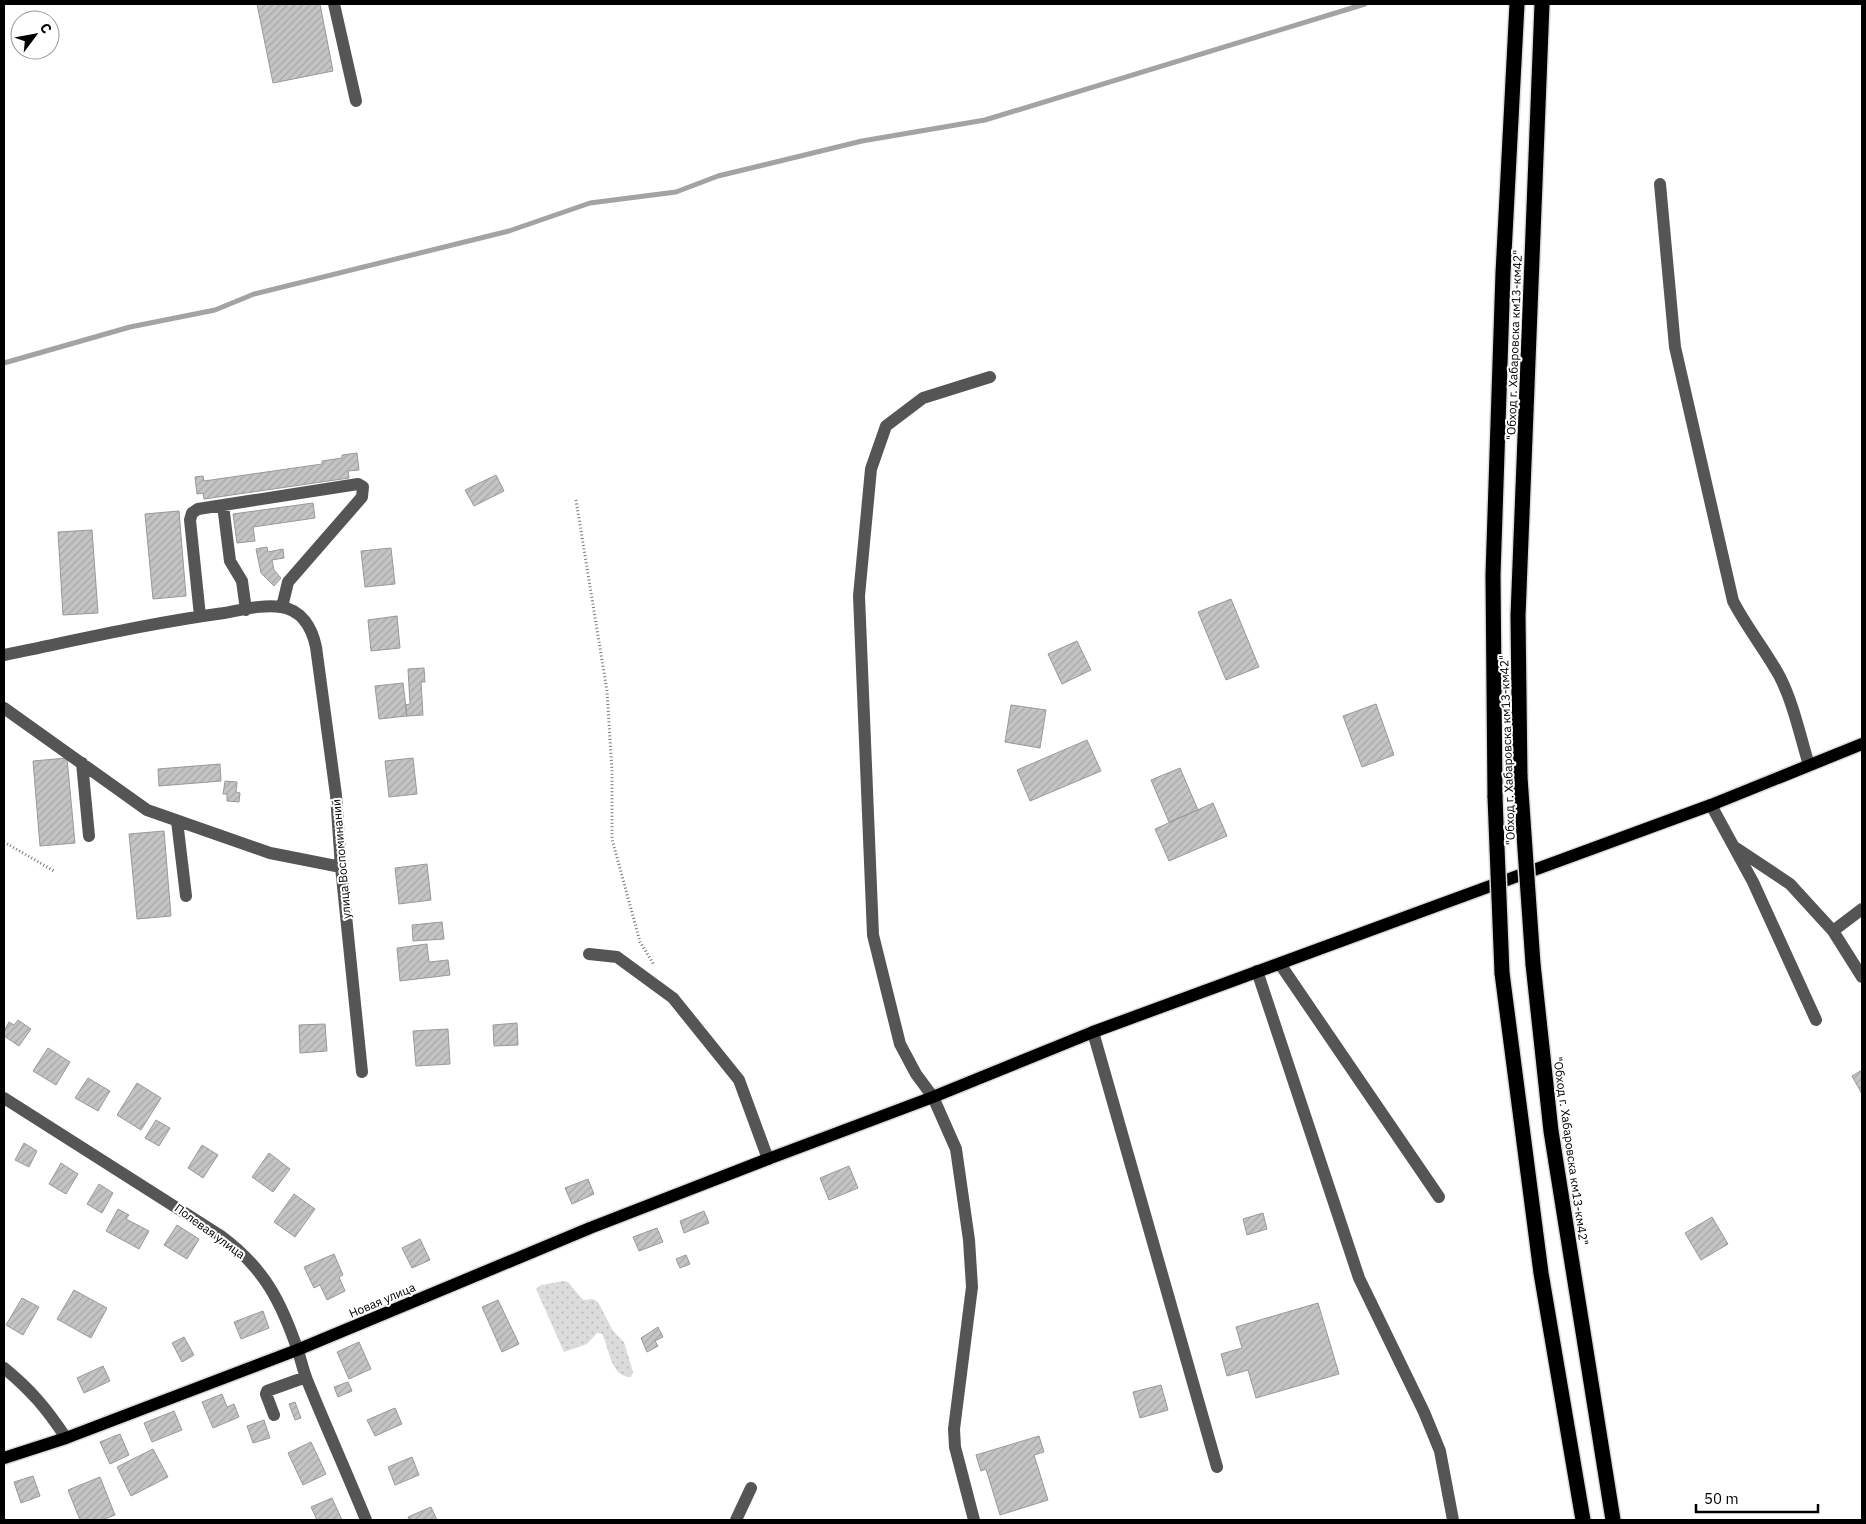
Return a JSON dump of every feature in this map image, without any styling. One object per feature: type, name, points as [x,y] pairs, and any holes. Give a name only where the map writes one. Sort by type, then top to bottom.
[{"type":"highway","name":"\"Обход г. Хабаровска км13-км42\"","points":[[1518,4],[1503,273],[1493,566],[1495,797],[1502,973],[1541,1274],[1583,1520]]},
{"type":"highway","name":"\"Обход г. Хабаровска км13-км42\"","points":[[1542,4],[1518,616],[1520,777],[1533,964],[1551,1130],[1613,1520]]},
{"type":"main road","name":"Новая улица","points":[[4,1458],[66,1438],[298,1350],[590,1228],[768,1158],[933,1098],[1093,1032],[1711,805],[1862,744]]},
{"type":"street","points":[[334,4],[356,101]]},
{"type":"street","points":[[1660,184],[1675,347],[1731,592],[1745,624],[1779,676],[1790,700],[1809,766]]},
{"type":"street","points":[[974,1520],[955,1447],[954,1429],[972,1287],[969,1240],[956,1150],[933,1098],[916,1074],[900,1044],[873,935],[859,596],[871,469],[886,426],[923,398],[990,377]]},
{"type":"street","points":[[4,655],[200,616],[282,607],[288,582],[362,497],[363,487],[358,484],[347,484],[198,509],[192,512],[190,520],[200,616]]},
{"type":"street","points":[[223,505],[230,560],[242,581],[246,610]]},
{"type":"street","name":"улица Воспоминаний","points":[[282,607],[307,621],[312,630],[316,647],[336,795],[340,867],[362,1072]]},
{"type":"street","points":[[4,708],[147,810],[270,853],[340,867]]},
{"type":"street","points":[[82,763],[89,836]]},
{"type":"street","points":[[1711,805],[1753,882],[1816,1020]]},
{"type":"street","points":[[176,821],[186,896]]},
{"type":"street","points":[[1734,847],[1790,884],[1833,931],[1862,977]]},
{"type":"street","points":[[1833,931],[1862,909]]},
{"type":"street","points":[[589,954],[618,957],[673,998],[739,1080],[768,1158]]},
{"type":"street","points":[[1280,964],[1439,1197]]},
{"type":"street","points":[[1257,971],[1355,1269],[1424,1412],[1440,1451],[1453,1520]]},
{"type":"street","points":[[1093,1032],[1217,1467]]},
{"type":"street","name":"Полевая улица","points":[[4,1098],[176,1206],[241,1251],[256,1266],[272,1289],[298,1350],[306,1377],[366,1520]]},
{"type":"street","points":[[4,1368],[28,1387],[44,1405],[66,1438]]},
{"type":"street","points":[[274,1414],[266,1394],[267,1391],[306,1377]]},
{"type":"street","points":[[736,1520],[751,1488]]},
{"type":"path","points":[[576,500],[607,691],[612,771],[612,838],[640,942],[659,974]]},
{"type":"path","points":[[4,842],[54,871]]},
{"type":"shaded area","points":[[563,1281],[568,1282],[583,1300],[593,1299],[598,1302],[613,1331],[624,1342],[633,1372],[631,1377],[624,1376],[615,1367],[602,1334],[597,1333],[587,1344],[564,1352],[536,1289],[541,1285]]},
{"type":"building","points":[[257,4],[320,4],[333,71],[273,83]]},
{"type":"building","points":[[357,453],[359,470],[348,471],[349,478],[204,499],[203,493],[197,494],[195,477],[203,476],[204,481],[322,464],[322,461],[342,458],[342,455]]},
{"type":"building","points":[[496,475],[504,491],[474,506],[465,490]]},
{"type":"building","points":[[313,503],[315,518],[253,527],[255,541],[237,543],[233,514]]},
{"type":"building","points":[[179,511],[186,596],[153,599],[145,514]]},
{"type":"building","points":[[92,530],[98,613],[63,615],[58,532]]},
{"type":"building","points":[[267,547],[268,552],[283,549],[284,558],[272,560],[274,570],[281,578],[274,586],[261,573],[256,549]]},
{"type":"building","points":[[391,548],[395,584],[365,587],[361,551]]},
{"type":"building","points":[[1231,599],[1259,667],[1226,680],[1198,612]]},
{"type":"building","points":[[397,616],[400,648],[371,651],[368,620]]},
{"type":"building","points":[[1077,641],[1091,670],[1062,684],[1048,654]]},
{"type":"building","points":[[424,668],[425,682],[421,682],[423,715],[407,716],[405,705],[410,704],[408,669]]},
{"type":"building","points":[[403,683],[407,716],[379,719],[375,686]]},
{"type":"building","points":[[1376,704],[1394,755],[1362,767],[1343,716]]},
{"type":"building","points":[[1011,705],[1046,710],[1040,748],[1005,742]]},
{"type":"building","points":[[1087,740],[1101,771],[1030,801],[1017,770]]},
{"type":"building","points":[[67,758],[75,843],[40,846],[33,761]]},
{"type":"building","points":[[413,758],[417,794],[389,797],[385,761]]},
{"type":"building","points":[[220,764],[221,781],[159,786],[158,769]]},
{"type":"building","points":[[1180,768],[1198,810],[1169,822],[1151,780]]},
{"type":"building","points":[[225,781],[237,782],[236,792],[240,793],[239,802],[227,801],[227,794],[223,794]]},
{"type":"building","points":[[1213,803],[1227,836],[1169,861],[1155,829]]},
{"type":"building","points":[[164,831],[171,916],[137,919],[129,834]]},
{"type":"building","points":[[427,864],[431,900],[399,904],[395,868]]},
{"type":"building","points":[[442,922],[444,939],[413,941],[412,925]]},
{"type":"building","points":[[427,944],[429,962],[448,960],[450,975],[400,981],[397,948]]},
{"type":"building","points":[[18,1020],[31,1029],[19,1046],[4,1036],[4,1031],[9,1022],[14,1025]]},
{"type":"building","points":[[517,1023],[518,1045],[494,1046],[493,1025]]},
{"type":"building","points":[[325,1024],[327,1051],[300,1053],[299,1025]]},
{"type":"building","points":[[448,1029],[450,1064],[416,1066],[413,1031]]},
{"type":"building","points":[[48,1048],[70,1062],[56,1085],[33,1071]]},
{"type":"building","points":[[1862,1070],[1862,1094],[1852,1076]]},
{"type":"building","points":[[88,1078],[110,1091],[98,1111],[75,1098]]},
{"type":"building","points":[[137,1083],[161,1098],[141,1130],[117,1115]]},
{"type":"building","points":[[156,1120],[170,1128],[159,1146],[145,1138]]},
{"type":"building","points":[[24,1143],[37,1151],[29,1167],[15,1160]]},
{"type":"building","points":[[202,1145],[218,1155],[203,1178],[188,1168]]},
{"type":"building","points":[[269,1153],[290,1169],[273,1192],[252,1177]]},
{"type":"building","points":[[61,1163],[78,1174],[66,1194],[49,1184]]},
{"type":"building","points":[[849,1166],[858,1188],[829,1200],[820,1178]]},
{"type":"building","points":[[588,1179],[594,1194],[572,1204],[565,1188]]},
{"type":"building","points":[[99,1184],[113,1193],[102,1213],[87,1204]]},
{"type":"building","points":[[294,1194],[315,1209],[295,1237],[274,1222]]},
{"type":"building","points":[[118,1209],[129,1215],[126,1219],[149,1231],[139,1249],[106,1231]]},
{"type":"building","points":[[704,1211],[709,1223],[684,1233],[680,1221]]},
{"type":"building","points":[[1263,1213],[1267,1229],[1247,1235],[1243,1219]]},
{"type":"building","points":[[1712,1217],[1728,1244],[1701,1260],[1685,1233]]},
{"type":"building","points":[[177,1225],[199,1239],[187,1259],[164,1245]]},
{"type":"building","points":[[657,1228],[663,1242],[639,1251],[633,1237]]},
{"type":"building","points":[[420,1239],[430,1260],[412,1268],[402,1248]]},
{"type":"building","points":[[334,1254],[343,1275],[339,1277],[345,1291],[327,1300],[320,1285],[314,1288],[304,1267]]},
{"type":"building","points":[[686,1255],[690,1264],[680,1268],[676,1259]]},
{"type":"building","points":[[74,1290],[107,1308],[91,1338],[57,1319]]},
{"type":"building","points":[[22,1298],[39,1307],[23,1335],[6,1325]]},
{"type":"building","points":[[498,1300],[519,1344],[502,1352],[482,1307]]},
{"type":"building","points":[[1318,1303],[1339,1374],[1256,1398],[1248,1370],[1227,1376],[1221,1354],[1242,1348],[1236,1327]]},
{"type":"building","points":[[263,1311],[269,1328],[241,1339],[234,1322]]},
{"type":"building","points":[[658,1327],[663,1337],[655,1341],[658,1346],[647,1352],[641,1338]]},
{"type":"building","points":[[184,1337],[194,1355],[182,1362],[172,1343]]},
{"type":"building","points":[[359,1342],[371,1369],[349,1379],[337,1352]]},
{"type":"building","points":[[103,1366],[110,1381],[84,1393],[77,1378]]},
{"type":"building","points":[[348,1382],[352,1391],[338,1397],[334,1387]]},
{"type":"building","points":[[1161,1385],[1168,1410],[1140,1418],[1133,1392]]},
{"type":"building","points":[[222,1394],[227,1407],[234,1404],[239,1417],[213,1428],[202,1402]]},
{"type":"building","points":[[295,1402],[301,1418],[295,1420],[289,1404]]},
{"type":"building","points":[[395,1408],[402,1424],[375,1436],[367,1420]]},
{"type":"building","points":[[174,1411],[182,1430],[152,1442],[144,1423]]},
{"type":"building","points":[[264,1420],[270,1438],[253,1443],[247,1426]]},
{"type":"building","points":[[120,1434],[129,1455],[110,1464],[100,1442]]},
{"type":"building","points":[[1039,1436],[1044,1452],[1034,1455],[1048,1500],[1000,1515],[986,1469],[981,1471],[976,1455]]},
{"type":"building","points":[[311,1442],[326,1474],[303,1485],[288,1453]]},
{"type":"building","points":[[153,1449],[168,1477],[131,1496],[117,1467]]},
{"type":"building","points":[[412,1457],[419,1475],[395,1485],[388,1467]]},
{"type":"building","points":[[33,1476],[40,1496],[21,1503],[14,1482]]},
{"type":"building","points":[[100,1477],[115,1515],[102,1520],[80,1520],[68,1490]]},
{"type":"building","points":[[332,1498],[342,1520],[317,1520],[311,1507]]},
{"type":"building","points":[[431,1507],[437,1520],[409,1520],[408,1517]]},
{"type":"waterway","points":[[4,363],[130,327],[215,310],[254,294],[509,231],[590,203],[676,192],[718,176],[862,141],[985,120],[1365,4]]}]
